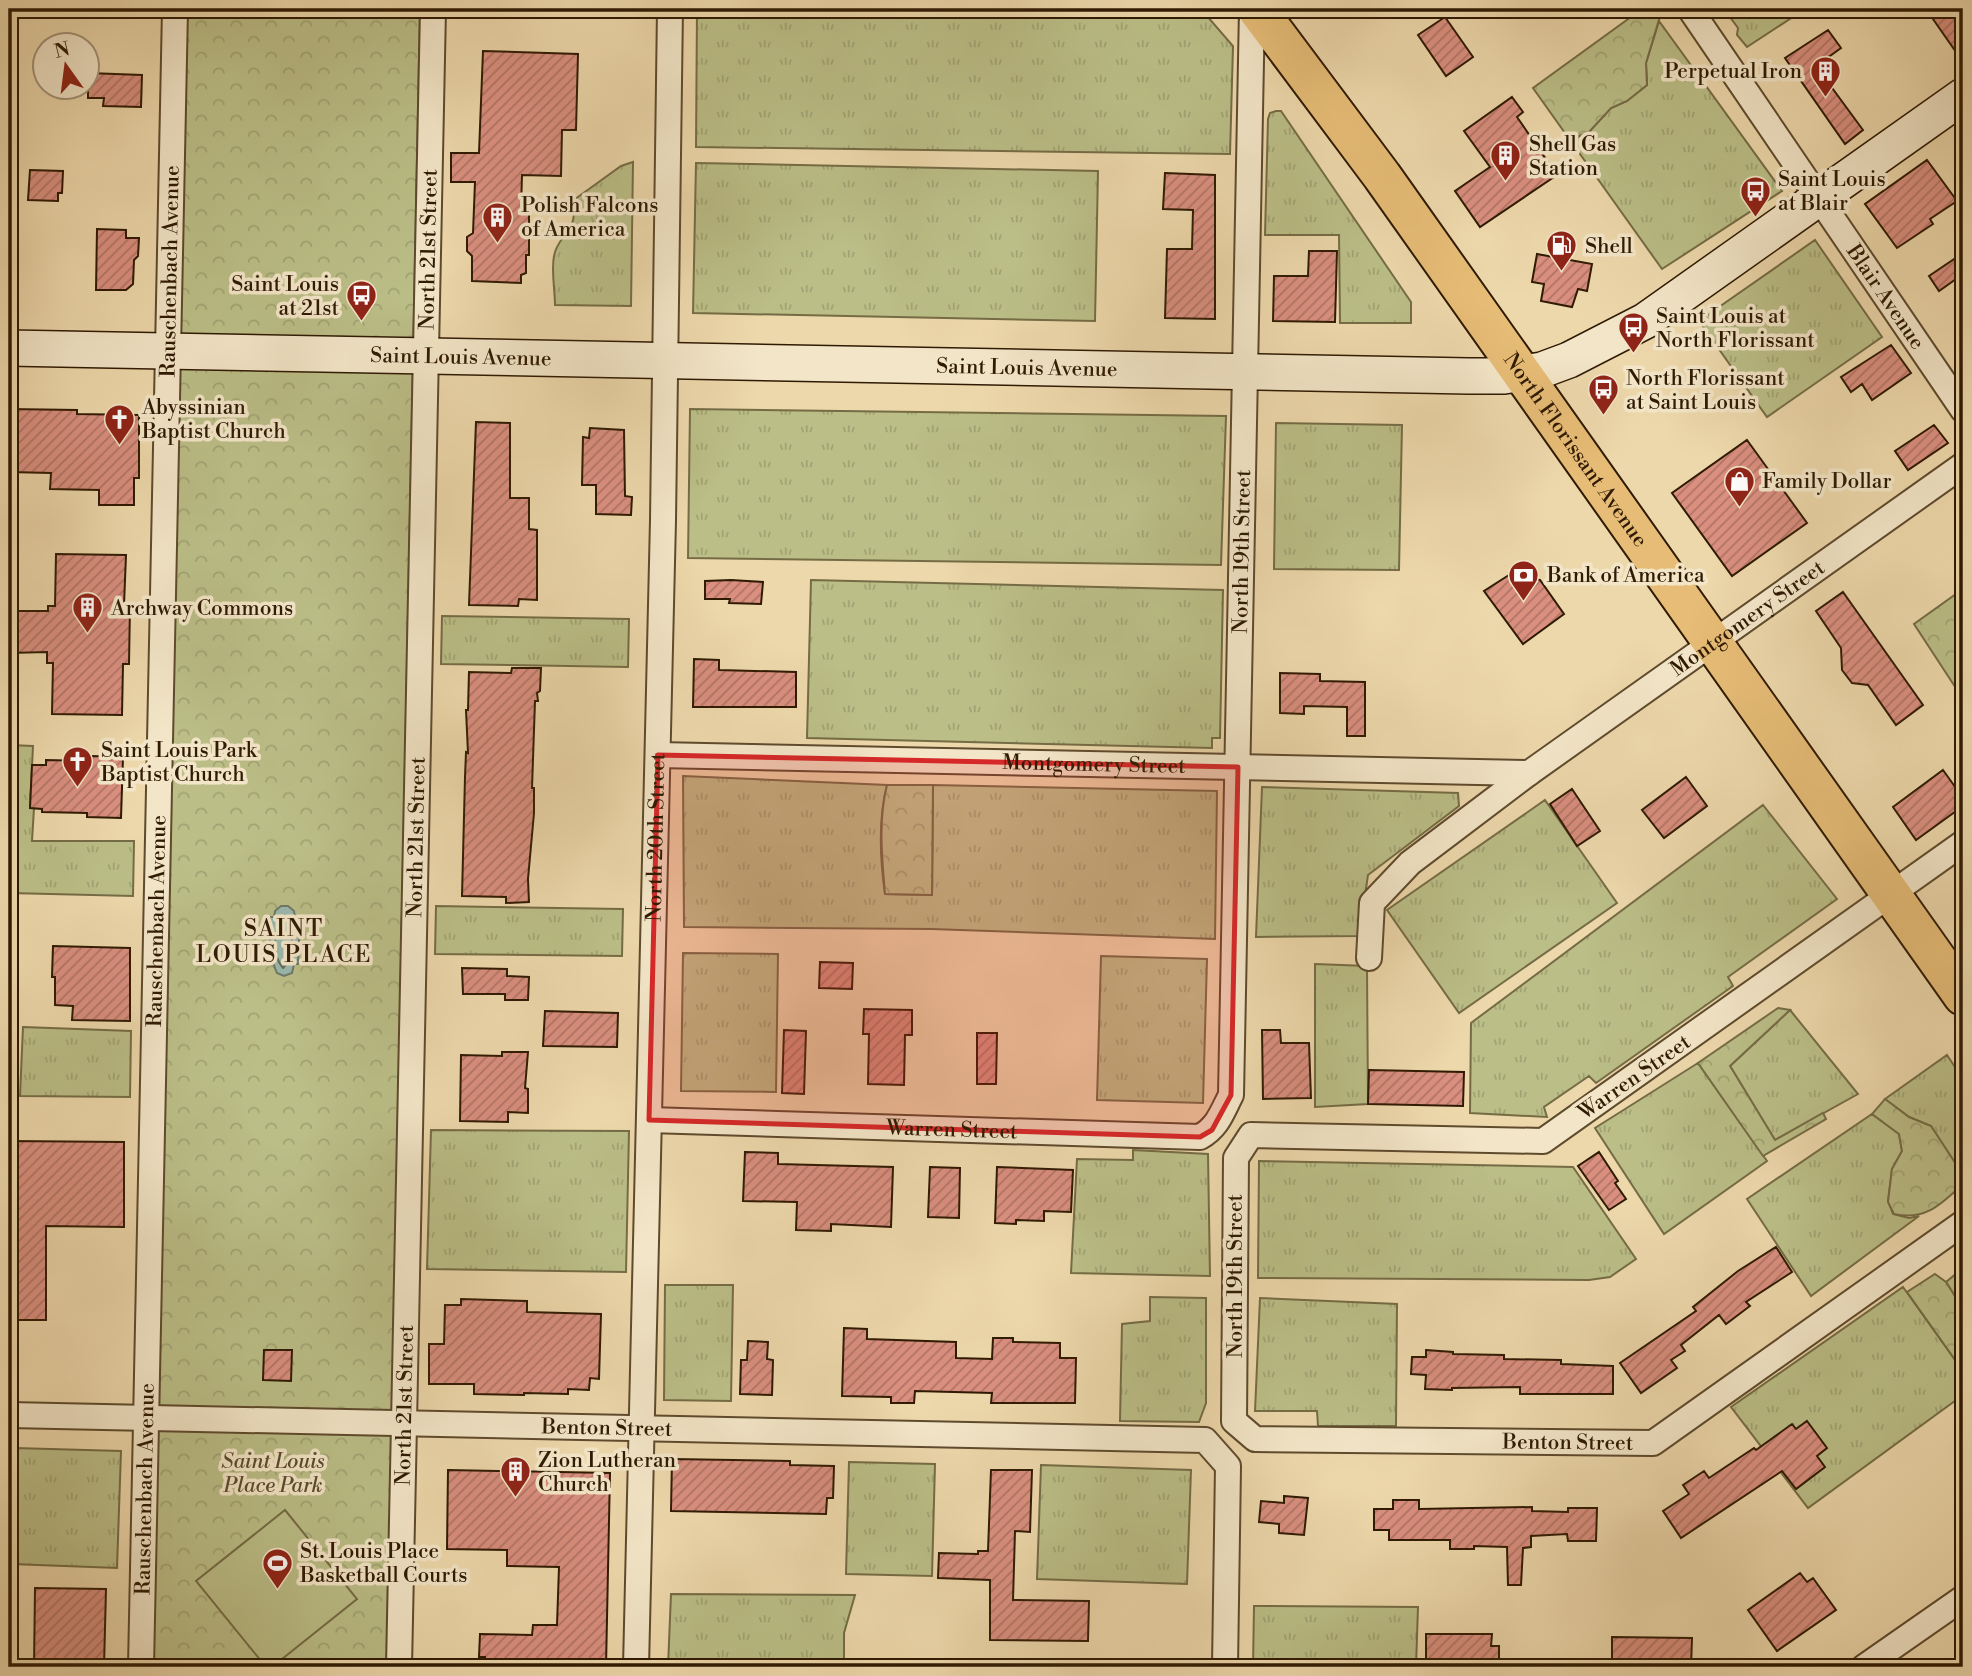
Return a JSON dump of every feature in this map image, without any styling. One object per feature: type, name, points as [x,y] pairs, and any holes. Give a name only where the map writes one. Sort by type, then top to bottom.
[{"type":"main road","name":"North Florissant Avenue","points":[[1255,9],[1357,142],[1963,996]]},
{"type":"street","name":"Rauschenbach Avenue","points":[[141,1667],[174,9]]},
{"type":"street","name":"North 21st Street","points":[[400,1667],[433,9]]},
{"type":"street","name":"North 20th Street","points":[[636,1667],[658,755],[670,9]]},
{"type":"street","name":"North 19th Street","points":[[1231,1095],[1255,9]]},
{"type":"street","name":"Blair Avenue","points":[[1690,9],[1963,410]]},
{"type":"street","name":"Saint Louis Avenue","points":[[9,348],[1483,377],[1522,375],[1569,360],[1645,321],[1963,96]]},
{"type":"street","name":"Montgomery Street","points":[[1369,958],[1372,904],[1410,863],[1529,773],[1963,464]]},
{"type":"street","name":"Montgomery Street","points":[[658,755],[1529,773]]},
{"type":"street","name":"Warren Street","points":[[1251,1135],[1543,1141],[1963,843]]},
{"type":"street","name":"Warren Street","points":[[649,1120],[1200,1137],[1212,1130],[1231,1095]]},
{"type":"street","name":"North 19th Street","points":[[1234,1421],[1236,1158],[1251,1135]]},
{"type":"street","name":"Benton Street","points":[[1234,1421],[1255,1439],[1654,1443],[1963,1223]]},
{"type":"street","name":"Benton Street","points":[[9,1415],[1205,1440],[1228,1466],[1225,1667]]},
{"type":"street","points":[[1864,1667],[1963,1598]]},
{"type":"highlighted area","points":[[658,755],[1238,767],[1231,1095],[1212,1130],[1200,1137],[649,1120]]},
{"type":"green space","name":"Saint Louis Place Park","points":[[187,9],[420,9],[387,1667],[152,1667]]},
{"type":"green space","points":[[697,9],[1201,9],[1233,46],[1230,154],[696,147]]},
{"type":"green space","points":[[1642,9],[1659,9],[1661,13],[1646,63],[1647,85],[1627,101],[1611,108],[1589,132],[1570,140],[1533,88]]},
{"type":"green space","points":[[1724,9],[1805,9],[1747,47],[1737,35],[1738,28]]},
{"type":"green space","points":[[1659,21],[1782,191],[1662,269],[1570,140],[1589,132],[1611,108],[1627,101],[1647,85],[1646,63]]},
{"type":"green space","points":[[1281,111],[1411,302],[1411,323],[1340,323],[1339,235],[1265,235],[1268,119],[1270,113]]},
{"type":"green space","points":[[633,162],[631,306],[555,305],[554,256],[559,242],[571,225],[574,211],[571,202],[621,166]]},
{"type":"green space","points":[[696,163],[1098,171],[1095,321],[693,313]]},
{"type":"green space","points":[[1815,240],[1882,337],[1767,417],[1699,321]]},
{"type":"green space","points":[[690,409],[1226,416],[1221,565],[688,558]]},
{"type":"green space","points":[[1276,423],[1402,425],[1399,570],[1274,569]]},
{"type":"green space","points":[[811,580],[1223,590],[1220,738],[1212,738],[1212,748],[807,738]]},
{"type":"green space","points":[[1963,589],[1963,699],[1914,624]]},
{"type":"green space","points":[[442,616],[629,619],[628,667],[441,664]]},
{"type":"green space","points":[[9,745],[33,746],[30,807],[34,808],[32,841],[134,841],[133,896],[9,893]]},
{"type":"green space","points":[[683,776],[887,785],[881,839],[885,894],[932,895],[933,785],[1217,791],[1215,939],[931,929],[684,927]]},
{"type":"green space","points":[[887,785],[933,785],[932,895],[885,894],[882,826]]},
{"type":"green space","points":[[1262,787],[1458,793],[1459,806],[1368,875],[1359,936],[1256,937]]},
{"type":"green space","points":[[1545,800],[1617,903],[1459,1013],[1387,910]]},
{"type":"green space","points":[[1763,805],[1837,899],[1728,977],[1733,986],[1596,1083],[1589,1076],[1544,1107],[1547,1117],[1470,1113],[1471,1023]]},
{"type":"green space","points":[[436,906],[623,909],[622,956],[435,954]]},
{"type":"green space","points":[[683,953],[778,954],[776,1092],[681,1091]]},
{"type":"green space","points":[[1101,956],[1207,959],[1203,1103],[1097,1100]]},
{"type":"green space","points":[[1315,964],[1367,966],[1368,1104],[1315,1107]]},
{"type":"green space","points":[[1778,1008],[1790,1010],[1730,1066],[1775,1140],[1823,1113],[1826,1119],[1763,1156],[1698,1063]]},
{"type":"green space","points":[[1790,1010],[1858,1094],[1775,1140],[1730,1066]]},
{"type":"green space","points":[[23,1027],[131,1031],[130,1097],[20,1096]]},
{"type":"green space","points":[[1947,1055],[1963,1079],[1963,1175],[1931,1126],[1909,1117],[1885,1099]]},
{"type":"green space","points":[[1698,1063],[1767,1161],[1664,1234],[1595,1128]]},
{"type":"green space","points":[[1885,1099],[1909,1117],[1931,1126],[1963,1175],[1963,1184],[1940,1204],[1924,1213],[1905,1216],[1894,1214],[1888,1202],[1892,1169],[1902,1151],[1899,1134],[1872,1114]]},
{"type":"green space","points":[[1872,1114],[1899,1134],[1902,1151],[1892,1169],[1888,1201],[1893,1214],[1909,1218],[1919,1216],[1811,1296],[1747,1199]]},
{"type":"green space","points":[[431,1130],[629,1131],[626,1272],[427,1269]]},
{"type":"green space","points":[[1133,1150],[1208,1154],[1210,1276],[1071,1273],[1077,1159],[1133,1160]]},
{"type":"green space","points":[[1259,1161],[1573,1167],[1636,1259],[1610,1277],[1589,1280],[1258,1278]]},
{"type":"green space","points":[[1963,1268],[1963,1309],[1946,1282]]},
{"type":"green space","points":[[1935,1274],[1946,1282],[1963,1309],[1963,1371],[1907,1292]]},
{"type":"green space","points":[[665,1285],[733,1285],[731,1401],[664,1400]]},
{"type":"green space","points":[[1903,1287],[1963,1371],[1963,1395],[1808,1508],[1731,1407]]},
{"type":"green space","points":[[1150,1297],[1206,1298],[1206,1403],[1199,1422],[1120,1421],[1122,1324],[1150,1321]]},
{"type":"green space","points":[[1260,1298],[1397,1304],[1396,1426],[1318,1426],[1317,1411],[1255,1411]]},
{"type":"green space","points":[[15,1448],[121,1451],[117,1568],[12,1564]]},
{"type":"green space","points":[[849,1462],[935,1464],[932,1576],[846,1574]]},
{"type":"green space","points":[[1041,1465],[1191,1470],[1187,1584],[1037,1579]]},
{"type":"green space","name":"St. Louis Place Basketball Courts","points":[[285,1510],[357,1599],[272,1667],[266,1667],[196,1581]]},
{"type":"green space","points":[[671,1594],[855,1595],[844,1633],[844,1667],[668,1667]]},
{"type":"green space","points":[[1254,1606],[1418,1607],[1416,1667],[1253,1667]]},
{"type":"water","points":[[281,906],[288,906],[294,911],[295,918],[300,918],[298,964],[294,964],[292,973],[284,976],[277,973],[273,963],[269,963],[270,917],[274,917],[275,911]]},
{"type":"building","points":[[1926,9],[1954,9],[1963,22],[1963,62]]},
{"type":"building","points":[[1445,17],[1473,57],[1446,76],[1418,35]]},
{"type":"building","name":"Perpetual Iron","points":[[1828,30],[1841,48],[1816,66],[1863,130],[1845,144],[1785,58]]},
{"type":"building","points":[[483,51],[578,54],[576,130],[562,130],[561,176],[522,175],[521,209],[529,210],[529,255],[526,255],[526,273],[521,275],[521,283],[472,281],[472,256],[467,251],[467,237],[473,233],[475,182],[451,182],[451,153],[479,153]]},
{"type":"building","points":[[102,74],[142,75],[141,107],[103,106]]},
{"type":"building","name":"Shell Gas Station","points":[[1512,97],[1523,112],[1517,117],[1557,175],[1480,227],[1455,191],[1490,167],[1464,131]]},
{"type":"building","points":[[1927,160],[1957,201],[1930,219],[1933,224],[1897,248],[1865,204]]},
{"type":"building","points":[[30,170],[63,171],[62,193],[58,193],[58,201],[28,200]]},
{"type":"building","points":[[1165,173],[1215,175],[1215,319],[1165,318],[1167,249],[1192,249],[1193,210],[1163,209]]},
{"type":"building","points":[[97,229],[126,230],[126,238],[139,238],[138,256],[134,260],[133,284],[126,290],[96,290]]},
{"type":"building","points":[[1309,251],[1337,251],[1335,322],[1273,321],[1274,276],[1308,276]]},
{"type":"building","points":[[1963,253],[1963,274],[1939,291],[1929,276]]},
{"type":"building","name":"Shell","points":[[1537,254],[1592,264],[1587,291],[1578,289],[1572,307],[1541,301],[1544,284],[1532,282]]},
{"type":"building","points":[[1891,345],[1911,373],[1872,400],[1862,384],[1851,392],[1841,377]]},
{"type":"building","points":[[9,409],[77,410],[77,414],[139,415],[139,478],[134,478],[134,505],[99,505],[99,490],[50,489],[51,473],[9,472]]},
{"type":"building","points":[[476,422],[510,423],[510,498],[529,498],[529,529],[537,530],[537,600],[519,599],[518,606],[469,605]]},
{"type":"building","points":[[1934,425],[1948,443],[1908,470],[1895,451]]},
{"type":"building","points":[[590,428],[624,430],[625,496],[632,497],[631,515],[596,514],[596,485],[582,485],[583,437],[589,438]]},
{"type":"building","name":"Family Dollar","points":[[1747,440],[1807,523],[1732,576],[1672,493]]},
{"type":"building","name":"Archway Commons","points":[[56,554],[126,555],[124,605],[130,605],[129,664],[123,664],[122,715],[52,714],[53,663],[47,663],[47,652],[9,653],[9,611],[48,611],[48,606],[55,606]]},
{"type":"building","name":"Bank of America","points":[[1509,575],[1540,580],[1564,614],[1523,644],[1484,591]]},
{"type":"building","points":[[705,581],[763,582],[761,604],[729,603],[730,599],[705,599]]},
{"type":"building","points":[[1843,592],[1923,705],[1896,725],[1868,685],[1852,683],[1842,670],[1841,648],[1816,611]]},
{"type":"building","points":[[694,659],[719,660],[719,670],[796,672],[796,707],[693,707]]},
{"type":"building","points":[[512,668],[541,668],[540,691],[537,693],[538,701],[535,701],[532,788],[534,813],[528,879],[529,902],[506,903],[506,897],[462,896],[466,752],[468,753],[466,710],[469,672],[511,673]]},
{"type":"building","points":[[1280,673],[1320,674],[1320,681],[1365,682],[1365,736],[1347,736],[1347,707],[1304,706],[1304,714],[1280,713]]},
{"type":"building","name":"Saint Louis Park Baptist Church","points":[[91,756],[123,757],[121,818],[87,817],[87,813],[42,812],[42,809],[30,808],[32,765],[46,765],[46,760],[90,761]]},
{"type":"building","points":[[1943,770],[1963,798],[1963,806],[1916,840],[1893,807]]},
{"type":"building","points":[[1686,777],[1707,806],[1664,838],[1642,810]]},
{"type":"building","points":[[1572,789],[1600,831],[1577,846],[1550,804]]},
{"type":"building","points":[[53,946],[130,948],[130,1021],[72,1020],[73,1006],[55,1005]]},
{"type":"building","points":[[820,962],[853,963],[852,989],[819,988]]},
{"type":"building","points":[[462,968],[507,969],[507,976],[529,977],[528,1000],[505,1000],[505,994],[463,994]]},
{"type":"building","points":[[864,1009],[912,1010],[912,1035],[905,1035],[904,1085],[868,1084],[869,1034],[863,1034]]},
{"type":"building","points":[[545,1011],[618,1013],[617,1047],[543,1046]]},
{"type":"building","points":[[784,1030],[806,1031],[804,1094],[782,1093]]},
{"type":"building","points":[[1262,1030],[1280,1030],[1281,1043],[1309,1043],[1311,1098],[1263,1099]]},
{"type":"building","points":[[977,1033],[997,1033],[996,1084],[977,1084]]},
{"type":"building","points":[[502,1052],[528,1052],[525,1088],[528,1089],[528,1113],[508,1112],[508,1122],[460,1121],[461,1055],[502,1056]]},
{"type":"building","points":[[1369,1070],[1464,1072],[1463,1106],[1368,1104]]},
{"type":"building","points":[[9,1141],[124,1142],[124,1227],[46,1226],[46,1320],[9,1320]]},
{"type":"building","points":[[745,1152],[778,1153],[778,1164],[893,1167],[891,1227],[831,1224],[831,1231],[796,1230],[797,1202],[743,1201]]},
{"type":"building","points":[[1599,1152],[1626,1199],[1609,1210],[1578,1166]]},
{"type":"building","points":[[930,1167],[960,1168],[959,1218],[928,1217]]},
{"type":"building","points":[[997,1167],[1073,1170],[1071,1212],[1044,1211],[1044,1221],[1016,1220],[1016,1224],[995,1223]]},
{"type":"building","points":[[1776,1247],[1792,1272],[1746,1302],[1750,1306],[1726,1324],[1719,1315],[1681,1345],[1685,1351],[1671,1360],[1677,1368],[1641,1393],[1620,1363],[1696,1311],[1693,1307],[1738,1271]]},
{"type":"building","points":[[461,1299],[527,1301],[527,1312],[601,1314],[599,1379],[590,1378],[589,1390],[568,1389],[568,1394],[474,1394],[474,1384],[429,1384],[429,1344],[444,1344],[445,1305],[461,1305]]},
{"type":"building","points":[[844,1328],[867,1329],[867,1339],[956,1342],[956,1358],[992,1359],[993,1338],[1013,1338],[1013,1342],[1060,1343],[1060,1358],[1076,1358],[1075,1403],[991,1403],[992,1393],[915,1391],[914,1403],[891,1403],[891,1397],[842,1396]]},
{"type":"building","points":[[748,1341],[768,1342],[767,1359],[773,1360],[772,1395],[740,1394],[741,1360],[747,1360]]},
{"type":"building","points":[[264,1350],[292,1350],[291,1381],[263,1380]]},
{"type":"building","points":[[1426,1350],[1453,1354],[1504,1355],[1504,1359],[1561,1360],[1561,1364],[1613,1366],[1613,1394],[1520,1394],[1520,1387],[1425,1389],[1426,1375],[1411,1374],[1412,1357],[1426,1357]]},
{"type":"building","points":[[1807,1421],[1827,1448],[1817,1456],[1825,1467],[1796,1489],[1782,1471],[1681,1538],[1663,1511],[1689,1494],[1683,1485],[1704,1471],[1709,1478],[1754,1448],[1756,1450],[1792,1424],[1796,1429]]},
{"type":"building","points":[[672,1459],[790,1461],[790,1465],[834,1466],[833,1498],[827,1498],[826,1514],[671,1511]]},
{"type":"building","points":[[448,1470],[610,1473],[606,1667],[485,1667],[485,1657],[479,1657],[480,1634],[532,1635],[533,1625],[557,1625],[559,1567],[507,1566],[507,1550],[447,1549]]},
{"type":"building","points":[[991,1470],[1032,1470],[1030,1532],[1015,1531],[1013,1600],[1089,1601],[1088,1641],[990,1640],[990,1580],[938,1578],[939,1553],[978,1554],[978,1551],[988,1551]]},
{"type":"building","points":[[1284,1496],[1308,1498],[1304,1535],[1279,1533],[1279,1524],[1259,1522],[1261,1501],[1284,1503]]},
{"type":"building","points":[[1393,1500],[1419,1500],[1419,1509],[1532,1507],[1532,1511],[1568,1512],[1568,1508],[1597,1508],[1596,1541],[1568,1541],[1567,1534],[1531,1536],[1531,1547],[1523,1548],[1521,1585],[1508,1585],[1507,1547],[1474,1546],[1474,1549],[1450,1549],[1450,1540],[1389,1540],[1389,1530],[1374,1530],[1374,1509],[1393,1509]]},
{"type":"building","points":[[1800,1573],[1807,1582],[1813,1578],[1836,1610],[1777,1651],[1748,1610]]},
{"type":"building","points":[[35,1588],[106,1589],[104,1667],[34,1667]]},
{"type":"building","points":[[1426,1634],[1492,1634],[1491,1646],[1499,1646],[1499,1667],[1426,1667]]},
{"type":"building","points":[[1612,1637],[1692,1638],[1691,1667],[1612,1667]]},
{"type":"place","name":"Perpetual Iron","points":[[1825,98]]},
{"type":"place","name":"Shell Gas Station","points":[[1506,183]]},
{"type":"place","name":"Saint Louis at Blair","points":[[1755,218]]},
{"type":"place","name":"Polish Falcons of America","points":[[498,244]]},
{"type":"place","name":"Shell","points":[[1562,273]]},
{"type":"place","name":"Saint Louis at 21st","points":[[362,323]]},
{"type":"place","name":"Saint Louis at North Florissant","points":[[1633,355]]},
{"type":"place","name":"North Florissant at Saint Louis","points":[[1603,417]]},
{"type":"place","name":"Abyssinian Baptist Church","points":[[119,446]]},
{"type":"place","name":"Family Dollar","points":[[1739,508]]},
{"type":"place","name":"Bank of America","points":[[1524,602]]},
{"type":"place","name":"Archway Commons","points":[[88,635]]},
{"type":"place","name":"Saint Louis Park Baptist Church","points":[[78,789]]},
{"type":"place","name":"Zion Lutheran Church","points":[[515,1499]]},
{"type":"place","name":"St. Louis Place Basketball Courts","points":[[277,1590]]},
{"type":"district","name":"SAINT LOUIS PLACE","points":[[284,941]]}]
